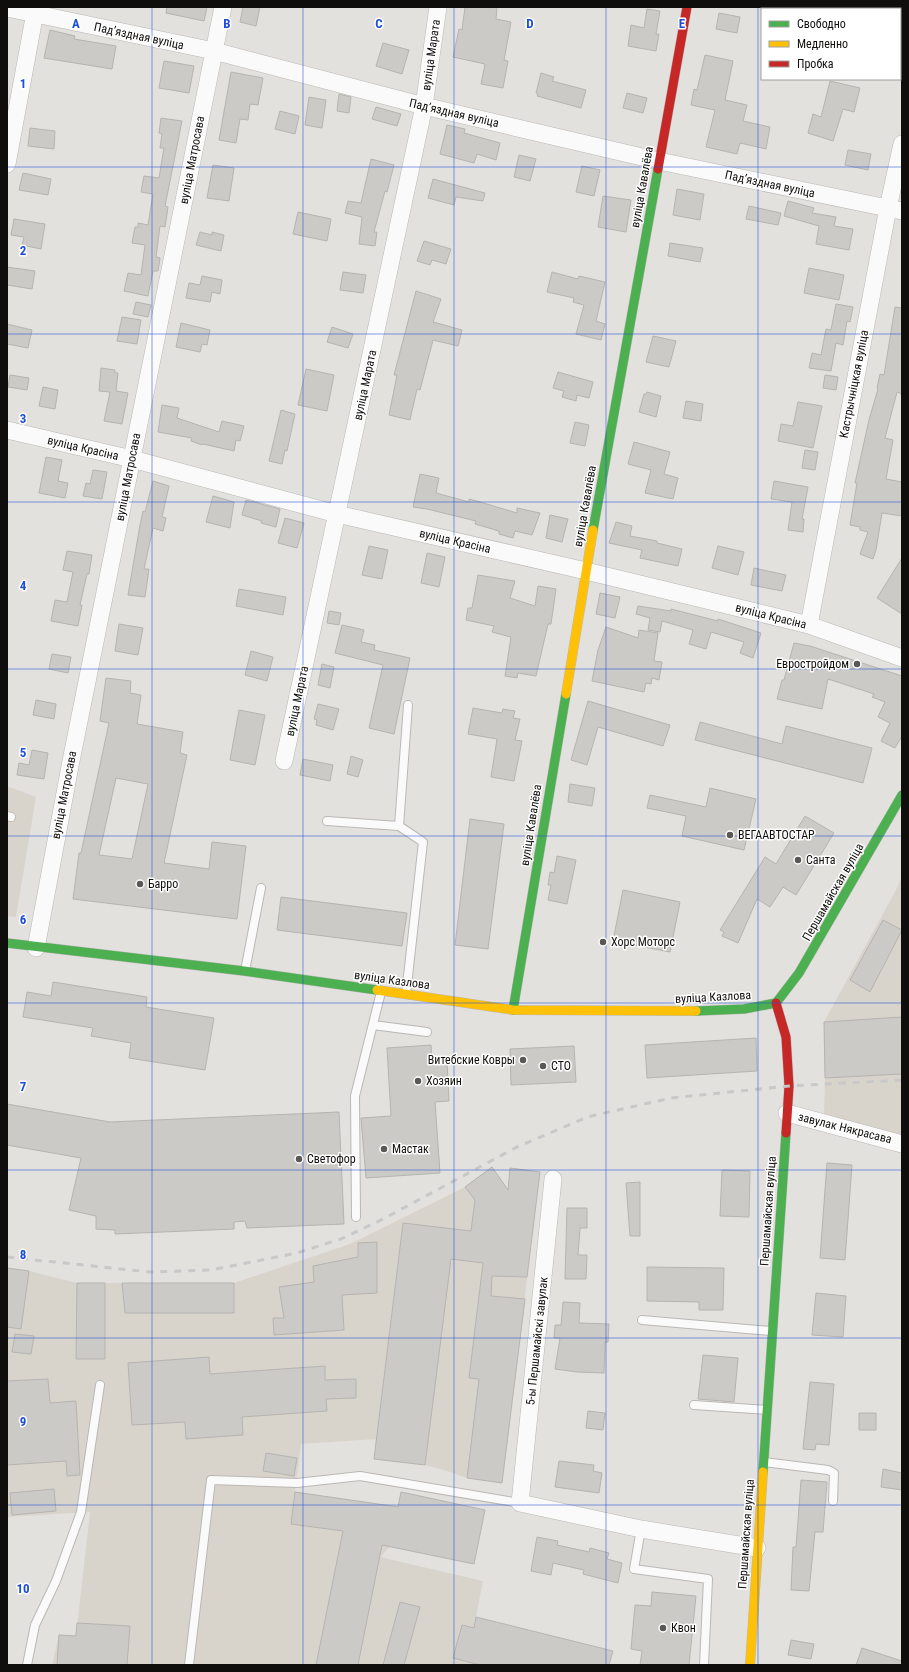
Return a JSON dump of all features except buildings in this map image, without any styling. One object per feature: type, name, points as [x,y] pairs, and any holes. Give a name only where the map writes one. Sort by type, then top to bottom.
[{"type":"street","name":"вуліца Матросава","points":[[36,948],[71,761],[223,7]]},
{"type":"street","name":"вуліца Марата","points":[[284,761],[424,106],[438,7]]},
{"type":"street","name":"вуліца Кавалёва","points":[[513,1010],[586,571],[687,7]]},
{"type":"street","name":"Падʼяздная вуліца","points":[[7,8],[35,10],[214,52],[424,106],[659,161],[895,210]]},
{"type":"street","points":[[7,164],[35,10]]},
{"type":"street","name":"Кастрычніцкая вуліца","points":[[809,625],[895,210],[902,144]]},
{"type":"street","name":"вуліца Красіна","points":[[7,430],[132,459],[337,514],[586,571],[809,625],[902,658]]},
{"type":"street","name":"Першамайская вуліца","points":[[750,1665],[789,1086],[786,1037],[776,1004],[800,973],[902,795]]},
{"type":"street","name":"вуліца Казлова","points":[[7,943],[36,948],[244,971],[513,1010],[682,1012],[744,1009],[776,1004]]},
{"type":"street","name":"завулак Някрасава","points":[[787,1113],[901,1142]]},
{"type":"street","name":"5-ы Першамайскі завулак","points":[[520,1503],[553,1179]]},
{"type":"street","points":[[520,1503],[641,1529],[757,1548]]},
{"type":"lane","points":[[399,826],[408,706]]},
{"type":"lane","points":[[327,821],[399,826],[423,842],[406,995]]},
{"type":"lane","points":[[244,971],[261,888]]},
{"type":"lane","points":[[356,1217],[355,1096],[381,991]]},
{"type":"lane","points":[[373,1025],[427,1032]]},
{"type":"lane","points":[[642,1320],[772,1331]]},
{"type":"lane","points":[[27,1665],[35,1625],[56,1581],[81,1512],[100,1385]]},
{"type":"lane","points":[[694,1405],[767,1410]]},
{"type":"lane","points":[[763,1462],[828,1470],[834,1474],[833,1501]]},
{"type":"lane","points":[[189,1665],[211,1480],[297,1483],[360,1476],[520,1503]]},
{"type":"lane","points":[[641,1529],[634,1569],[708,1579],[704,1665]]},
{"type":"shaded area","points":[[7,786],[36,797],[16,917],[7,916]]},
{"type":"shaded area","points":[[902,876],[902,1149],[824,1114],[824,1022],[897,888]]},
{"type":"shaded area","points":[[492,1167],[508,1189],[510,1168],[540,1172],[502,1483],[467,1478],[425,1465],[374,1459],[376,1439],[301,1444],[295,1492],[398,1506],[390,1547],[380,1557],[483,1581],[476,1617],[609,1665],[52,1665],[59,1635],[76,1636],[90,1512],[7,1517],[7,1268],[29,1271],[77,1283],[234,1283],[350,1244],[465,1187]]},
{"type":"railway","points":[[7,1257],[150,1272],[211,1270],[297,1253],[341,1239],[383,1219],[515,1148],[587,1117],[671,1098],[789,1086],[902,1080]]},
{"type":"traffic: fast","points":[[593,530],[658,169]]},
{"type":"traffic: fast","points":[[513,1010],[566,694]]},
{"type":"traffic: fast","points":[[776,1003],[799,973],[902,795]]},
{"type":"traffic: fast","points":[[7,943],[244,971],[377,990]]},
{"type":"traffic: fast","points":[[696,1011],[744,1009],[776,1003]]},
{"type":"traffic: fast","points":[[763,1472],[786,1133]]},
{"type":"traffic: slow","points":[[566,694],[593,530]]},
{"type":"traffic: slow","points":[[377,990],[513,1010],[696,1011]]},
{"type":"traffic: slow","points":[[750,1665],[763,1472]]},
{"type":"traffic: jam","points":[[658,169],[687,7]]},
{"type":"traffic: jam","points":[[776,1003],[786,1037],[789,1086],[786,1133]]},
{"type":"place","name":"Евростройдом","points":[[857,664]]},
{"type":"place","name":"ВЕГААВТОСТАР","points":[[730,835]]},
{"type":"place","name":"Санта","points":[[798,860]]},
{"type":"place","name":"Барро","points":[[140,884]]},
{"type":"place","name":"Хорс Моторс","points":[[603,942]]},
{"type":"place","name":"Витебские Ковры","points":[[523,1060]]},
{"type":"place","name":"СТО","points":[[543,1066]]},
{"type":"place","name":"Хозяин","points":[[418,1081]]},
{"type":"place","name":"Мастак","points":[[384,1149]]},
{"type":"place","name":"Светофор","points":[[299,1159]]},
{"type":"place","name":"Квон","points":[[663,1628]]}]
